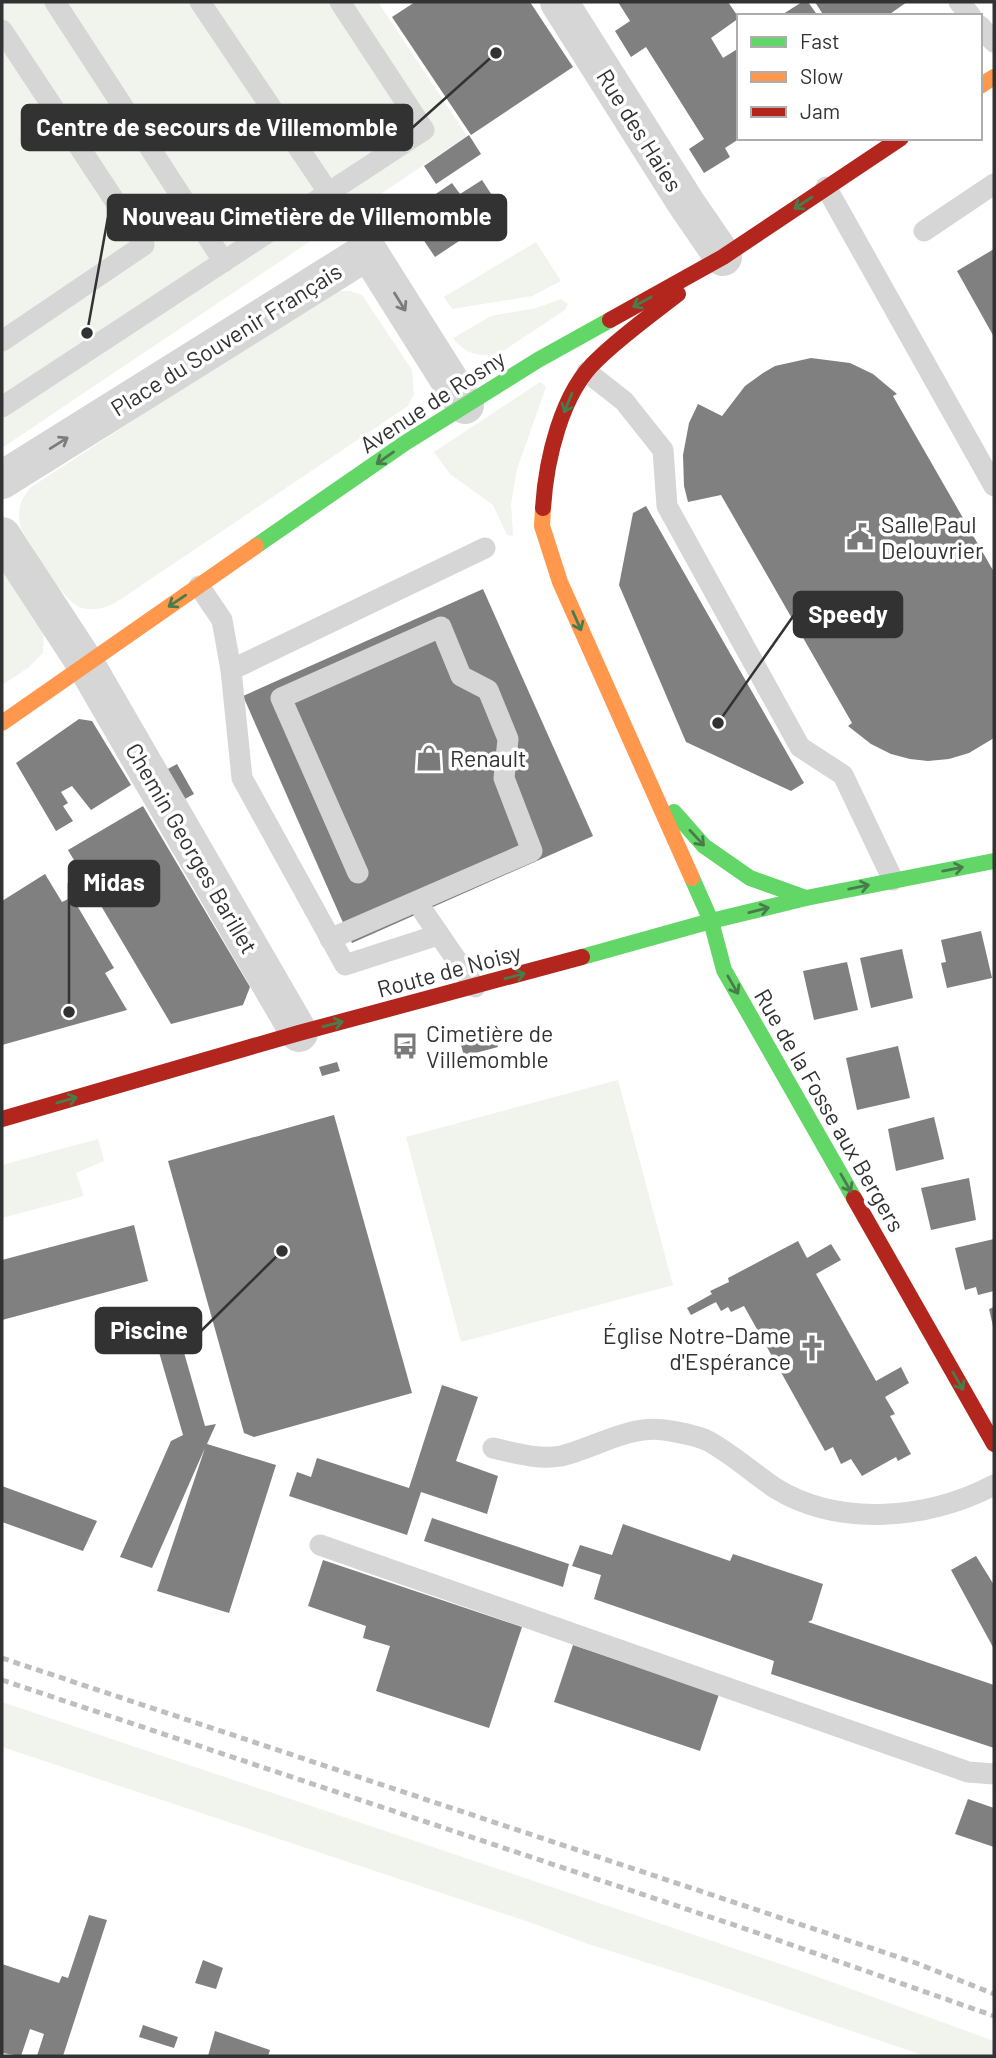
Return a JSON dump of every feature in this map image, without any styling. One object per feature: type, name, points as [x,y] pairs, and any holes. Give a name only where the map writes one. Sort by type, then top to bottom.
[{"type":"main road","name":"Avenue de Rosny","points":[[2,723],[405,443],[538,360],[723,257],[898,140]]},
{"type":"main road","name":"Rue de la Fosse aux Bergers","points":[[723,257],[596,360],[574,389],[559,427],[545,481],[542,526],[560,582],[711,921],[724,970],[994,1444]]},
{"type":"main road","name":"Rue de la Fosse aux Bergers","points":[[652,787],[704,846],[750,878],[806,898]]},
{"type":"main road","points":[[903,879],[939,852]]},
{"type":"main road","name":"Route de Noisy","points":[[2,1119],[299,1033],[711,921],[806,898],[994,861]]},
{"type":"street","name":"Rue des Haies","points":[[559,2],[723,257]]},
{"type":"street","name":"Place du Souvenir Français","points":[[2,480],[368,251],[465,405]]},
{"type":"street","points":[[2,536],[86,663]]},
{"type":"street","name":"Chemin Georges Barillet","points":[[86,663],[299,1033]]},
{"type":"lane","points":[[55,2],[224,262]]},
{"type":"lane","points":[[200,2],[368,251]]},
{"type":"lane","points":[[2,407],[424,130],[340,2]]},
{"type":"lane","points":[[982,28],[994,42]]},
{"type":"lane","points":[[2,33],[144,245],[2,341]]},
{"type":"lane","points":[[923,231],[994,184]]},
{"type":"lane","points":[[826,187],[994,486]]},
{"type":"lane","points":[[587,372],[624,401],[663,450],[667,506],[800,747],[843,775],[903,879]]},
{"type":"lane","points":[[231,670],[485,548]]},
{"type":"lane","points":[[199,586],[222,620],[231,670],[242,778],[345,965],[438,935]]},
{"type":"lane","points":[[330,939],[531,851],[504,778],[508,739],[488,690],[461,677],[441,627],[281,698],[358,873]]},
{"type":"lane","points":[[423,911],[475,987]]},
{"type":"lane","points":[[493,1448],[524,1456],[559,1456],[629,1432],[662,1430],[708,1440],[778,1489],[820,1508],[872,1516],[924,1509],[968,1499],[994,1485]]},
{"type":"lane","points":[[320,1545],[968,1772],[994,1774]]},
{"type":"shaded area","points":[[2,2],[378,2],[467,136],[2,448]]},
{"type":"shaded area","points":[[536,242],[561,281],[532,296],[452,309],[444,297]]},
{"type":"shaded area","points":[[336,291],[350,291],[362,295],[412,370],[414,394],[408,406],[115,603],[91,609],[74,604],[49,573],[21,529],[20,506],[31,487]]},
{"type":"shaded area","points":[[561,299],[568,304],[565,310],[500,353],[474,353],[462,348],[453,338],[491,316],[536,308]]},
{"type":"shaded area","points":[[540,382],[546,387],[517,469],[511,504],[513,536],[507,535],[493,505],[450,474],[434,452]]},
{"type":"shaded area","points":[[2,568],[44,631],[43,653],[28,668],[2,685]]},
{"type":"shaded area","points":[[618,1080],[673,1285],[461,1342],[406,1137]]},
{"type":"shaded area","points":[[98,1139],[104,1161],[76,1173],[84,1196],[2,1218],[2,1165]]},
{"type":"shaded area","points":[[2,1702],[807,1973],[994,2041],[994,2056],[925,2056],[2,1747]]},
{"type":"building","points":[[415,2],[530,2],[573,67],[471,135],[392,17]]},
{"type":"building","points":[[618,2],[728,2],[737,15],[737,19],[711,38],[723,58],[737,49],[737,140],[725,148],[730,157],[704,173],[689,149],[704,139],[646,47],[631,57],[615,31],[630,21]]},
{"type":"building","points":[[802,2],[808,2],[817,14],[783,14]]},
{"type":"building","points":[[815,2],[907,2],[890,14],[823,14]]},
{"type":"building","points":[[469,135],[481,154],[436,184],[424,166]]},
{"type":"building","points":[[482,180],[503,212],[435,257],[406,214],[452,183],[460,194]]},
{"type":"building","points":[[994,249],[994,337],[957,271]]},
{"type":"building","name":"Salle Paul Delouvrier","points":[[811,358],[850,363],[873,374],[897,394],[893,396],[994,572],[994,738],[969,753],[949,759],[910,759],[891,754],[871,744],[848,726],[852,723],[721,495],[688,502],[684,486],[683,455],[689,423],[698,404],[722,416],[745,386],[763,373],[775,366]]},
{"type":"building","points":[[646,506],[804,783],[791,791],[686,742],[619,585],[633,513]]},
{"type":"building","points":[[483,589],[593,836],[352,943],[243,696]]},
{"type":"building","points":[[79,719],[92,721],[131,785],[91,810],[72,786],[61,792],[68,803],[63,806],[73,821],[56,831],[16,763]]},
{"type":"building","points":[[177,764],[194,794],[183,800],[166,770]]},
{"type":"building","points":[[143,806],[250,987],[243,1005],[171,1024],[68,850]]},
{"type":"building","points":[[45,874],[62,902],[72,897],[114,968],[105,973],[127,1010],[2,1045],[2,901]]},
{"type":"building","points":[[981,931],[992,978],[947,988],[941,963],[946,962],[941,940]]},
{"type":"building","points":[[902,949],[913,998],[871,1008],[860,958]]},
{"type":"building","points":[[847,962],[858,1010],[814,1020],[803,971]]},
{"type":"building","points":[[495,1031],[498,1047],[464,1056],[460,1041]]},
{"type":"building","points":[[413,1040],[416,1049],[398,1054],[395,1045]]},
{"type":"building","points":[[898,1046],[910,1098],[857,1110],[846,1058]]},
{"type":"building","points":[[337,1062],[340,1071],[322,1076],[319,1067]]},
{"type":"building","points":[[334,1115],[412,1393],[254,1437],[244,1433],[168,1161]]},
{"type":"building","points":[[934,1117],[944,1159],[896,1171],[888,1129]]},
{"type":"building","points":[[969,1178],[976,1220],[931,1230],[921,1188]]},
{"type":"building","points":[[134,1225],[148,1281],[2,1320],[2,1260]]},
{"type":"building","points":[[994,1239],[994,1291],[978,1295],[976,1287],[965,1290],[955,1248]]},
{"type":"building","name":"Église Notre-Dame d'Espérance","points":[[798,1241],[807,1258],[831,1244],[841,1260],[816,1274],[876,1381],[901,1367],[909,1383],[885,1397],[895,1414],[890,1416],[911,1454],[898,1461],[896,1457],[862,1476],[851,1459],[841,1464],[833,1447],[825,1451],[744,1306],[731,1312],[728,1307],[721,1311],[716,1302],[691,1315],[687,1308],[712,1294],[710,1291],[729,1282],[728,1278]]},
{"type":"building","points":[[994,1307],[994,1326],[993,1326],[989,1309]]},
{"type":"building","points":[[177,1328],[205,1426],[216,1424],[207,1444],[276,1465],[229,1613],[157,1591],[205,1448],[152,1568],[120,1557],[171,1441],[183,1435],[154,1335]]},
{"type":"building","points":[[442,1385],[478,1397],[456,1461],[498,1476],[487,1514],[421,1492],[407,1535],[289,1496],[297,1472],[311,1477],[317,1458],[409,1488]]},
{"type":"building","points":[[2,1486],[97,1521],[83,1551],[2,1522]]},
{"type":"building","points":[[432,1518],[569,1564],[563,1587],[424,1541]]},
{"type":"building","points":[[623,1524],[730,1561],[733,1554],[823,1584],[812,1620],[808,1622],[994,1685],[994,1748],[771,1674],[774,1661],[594,1599],[601,1575],[572,1566],[580,1545],[612,1555]]},
{"type":"building","points":[[976,1556],[994,1585],[994,1649],[951,1570]]},
{"type":"building","points":[[323,1560],[522,1627],[489,1728],[376,1691],[390,1646],[363,1638],[366,1626],[308,1606]]},
{"type":"building","points":[[573,1645],[719,1694],[700,1751],[554,1702]]},
{"type":"building","points":[[968,1799],[994,1808],[994,1847],[955,1834]]},
{"type":"building","points":[[89,1915],[107,1920],[63,2056],[37,2056],[44,2034],[30,2029],[21,2056],[2,2053],[2,1964],[59,1983],[62,1976],[68,1978]]},
{"type":"building","points":[[203,1960],[223,1968],[216,1989],[195,1983]]},
{"type":"building","points":[[143,2025],[178,2037],[174,2048],[139,2037]]},
{"type":"building","points":[[215,2031],[270,2050],[268,2056],[208,2056]]},
{"type":"railway","points":[[2,1658],[916,1963],[994,1994]]},
{"type":"railway","points":[[2,1680],[749,1930],[994,2016]]},
{"type":"traffic: fast","points":[[256,546],[405,443],[538,360],[610,320]]},
{"type":"traffic: fast","points":[[674,812],[704,846],[750,878],[806,898]]},
{"type":"traffic: fast","points":[[582,957],[806,898],[994,861]]},
{"type":"traffic: fast","points":[[692,878],[711,921],[724,970],[854,1198]]},
{"type":"traffic: slow","points":[[982,85],[994,77]]},
{"type":"traffic: slow","points":[[543,508],[542,526],[560,582],[692,878]]},
{"type":"traffic: slow","points":[[2,723],[256,546]]},
{"type":"traffic: jam","points":[[610,320],[723,257],[898,140]]},
{"type":"traffic: jam","points":[[543,508],[552,449],[565,408],[574,390],[598,359],[678,294]]},
{"type":"traffic: jam","points":[[2,1119],[299,1033],[582,957]]},
{"type":"traffic: jam","points":[[854,1198],[994,1444]]},
{"type":"place","name":"Centre de secours de Villemomble","points":[[496,53]]},
{"type":"place","name":"Nouveau Cimetière de Villemomble","points":[[87,333]]},
{"type":"place","name":"Salle Paul Delouvrier","points":[[860,537]]},
{"type":"place","name":"Speedy","points":[[718,723]]},
{"type":"place","name":"Renault","points":[[429,758]]},
{"type":"place","name":"Midas","points":[[69,1012]]},
{"type":"place","name":"Cimetière de Villemomble","points":[[405,1046]]},
{"type":"place","name":"Piscine","points":[[282,1251]]},
{"type":"place","name":"Église Notre-Dame d'Espérance","points":[[812,1348]]}]
